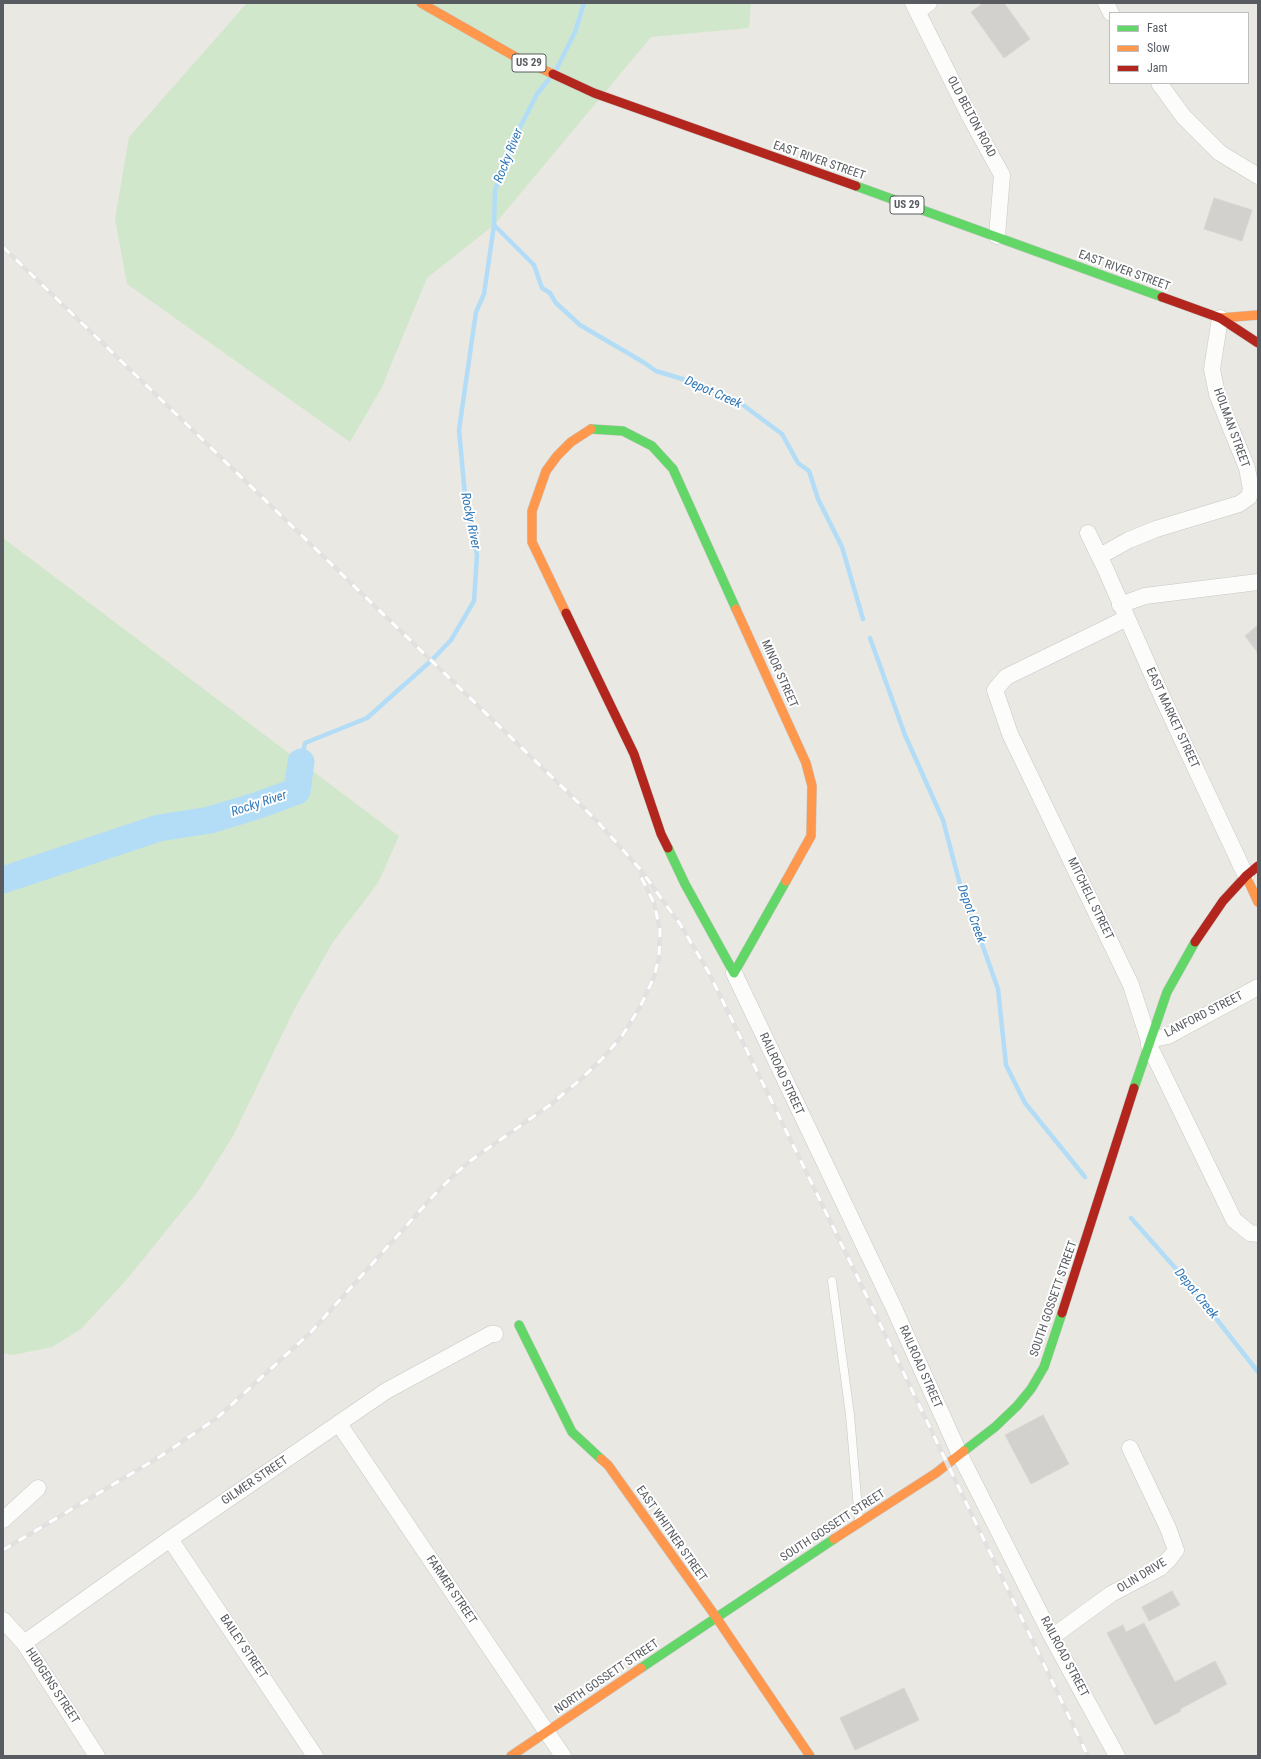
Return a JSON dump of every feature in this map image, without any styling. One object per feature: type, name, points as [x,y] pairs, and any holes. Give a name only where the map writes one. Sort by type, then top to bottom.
[{"type":"main road","name":"EAST RIVER STREET","points":[[421,3],[514,56],[594,93],[996,236],[1220,318],[1258,343]]},
{"type":"main road","name":"EAST RIVER STREET","points":[[1220,318],[1258,315]]},
{"type":"main road","name":"MINOR STREET","points":[[591,429],[623,431],[652,446],[673,469],[683,495],[806,763],[812,786],[812,836],[734,973],[685,884],[661,834],[634,754],[532,542],[532,511],[546,471],[557,456],[571,442],[591,429]]},
{"type":"main road","name":"EAST MARKET STREET","points":[[1252,871],[1258,902]]},
{"type":"main road","name":"SOUTH GOSSETT STREET","points":[[716,1617],[924,1482],[995,1428],[1017,1406],[1031,1389],[1044,1367],[1073,1281],[1149,1041],[1167,992],[1199,935],[1223,901],[1252,871]]},
{"type":"main road","name":"EAST WHITNER STREET","points":[[518,1325],[572,1432],[608,1465],[716,1617],[810,1756]]},
{"type":"main road","name":"NORTH GOSSETT STREET","points":[[511,1756],[716,1617]]},
{"type":"street","points":[[1106,3],[1110,12]]},
{"type":"street","name":"OLD BELTON ROAD","points":[[920,6],[969,115],[1002,174],[996,236]]},
{"type":"street","points":[[1160,84],[1183,116],[1220,153],[1258,176]]},
{"type":"street","name":"HOLMAN STREET","points":[[1100,556],[1130,540],[1156,529],[1239,504],[1249,497],[1251,489],[1247,468],[1217,394],[1212,369],[1220,318]]},
{"type":"street","name":"EAST MARKET STREET","points":[[1088,533],[1100,556],[1163,699],[1252,871]]},
{"type":"street","points":[[1123,611],[1146,596],[1258,582]]},
{"type":"street","name":"MITCHELL STREET","points":[[1123,611],[1006,677],[995,690],[1010,734],[1131,985],[1149,1045],[1234,1220],[1250,1233],[1258,1234]]},
{"type":"street","name":"RAILROAD STREET","points":[[734,973],[893,1306],[960,1455],[1052,1636],[1117,1756]]},
{"type":"street","name":"LANFORD STREET","points":[[1149,1041],[1168,1036],[1258,987]]},
{"type":"street","name":"GILMER STREET","points":[[24,1643],[170,1539],[386,1391],[491,1334],[495,1334]]},
{"type":"street","name":"FARMER STREET","points":[[339,1424],[563,1756]]},
{"type":"street","name":"OLIN DRIVE","points":[[1052,1636],[1112,1594],[1160,1568],[1176,1550],[1168,1528],[1130,1448]]},
{"type":"street","points":[[3,1520],[38,1488]]},
{"type":"street","name":"BAILEY STREET","points":[[170,1539],[315,1756]]},
{"type":"street","name":"HUDGENS STREET","points":[[3,1620],[24,1643],[97,1756]]},
{"type":"lane","points":[[832,1281],[850,1415],[859,1524]]},
{"type":"green space","points":[[247,3],[751,3],[749,28],[651,37],[494,225],[427,278],[381,389],[350,442],[127,284],[115,219],[129,137]]},
{"type":"green space","points":[[3,538],[399,836],[378,883],[333,942],[295,1008],[233,1136],[199,1190],[128,1278],[81,1329],[52,1347],[13,1355],[3,1353]]},
{"type":"building","points":[[983,3],[1004,3],[1030,39],[1004,58],[971,12]]},
{"type":"building","points":[[1214,198],[1252,210],[1242,241],[1204,229]]},
{"type":"building","points":[[1258,625],[1258,653],[1245,636]]},
{"type":"building","points":[[1043,1415],[1069,1464],[1031,1484],[1005,1435]]},
{"type":"building","points":[[1172,1591],[1180,1605],[1149,1621],[1142,1607]]},
{"type":"building","points":[[1144,1623],[1175,1682],[1215,1661],[1227,1684],[1180,1709],[1181,1711],[1155,1725],[1107,1633],[1123,1625],[1126,1632]]},
{"type":"building","points":[[904,1688],[919,1720],[855,1750],[840,1718]]},
{"type":"waterway","name":"Rocky River","points":[[556,70],[575,32],[584,3]]},
{"type":"waterway","name":"Rocky River","points":[[301,762],[305,743],[367,718],[432,660],[451,640],[474,601],[477,555],[466,506],[459,430],[476,312],[484,294],[494,225],[495,190],[517,133],[537,94],[549,79]]},
{"type":"waterway","name":"Depot Creek","points":[[494,225],[534,265],[542,288],[550,293],[556,303],[580,325],[656,371],[689,381],[739,402],[782,434],[798,463],[809,471],[818,499],[842,547],[863,619]]},
{"type":"waterway","name":"Depot Creek","points":[[870,638],[905,735],[943,820],[963,896],[970,910],[998,989],[1006,1065],[1025,1103],[1085,1177]]},
{"type":"waterway","name":"Rocky River","points":[[3,880],[159,828],[210,820],[259,805],[297,791],[301,762]]},
{"type":"waterway","name":"Depot Creek","points":[[1131,1218],[1185,1279],[1258,1372]]},
{"type":"railway","points":[[3,247],[596,820],[640,869],[680,924],[709,973],[857,1276],[1088,1756]]},
{"type":"railway","points":[[3,1550],[161,1456],[217,1418],[310,1333],[434,1195],[454,1175],[470,1161],[550,1105],[602,1059],[622,1036],[640,1007],[654,977],[659,957],[660,930],[654,903],[641,877]]},
{"type":"traffic: fast","points":[[856,186],[1162,297]]},
{"type":"traffic: fast","points":[[591,429],[623,431],[652,446],[673,469],[736,609]]},
{"type":"traffic: fast","points":[[668,848],[685,884],[734,973],[786,881]]},
{"type":"traffic: fast","points":[[1134,1088],[1167,992],[1195,942]]},
{"type":"traffic: fast","points":[[964,1451],[995,1427],[1017,1406],[1031,1389],[1044,1367],[1062,1313]]},
{"type":"traffic: fast","points":[[519,1325],[572,1432],[601,1459]]},
{"type":"traffic: fast","points":[[641,1668],[834,1539]]},
{"type":"traffic: slow","points":[[421,3],[514,56],[553,74]]},
{"type":"traffic: slow","points":[[1220,318],[1258,315]]},
{"type":"traffic: slow","points":[[566,613],[532,542],[532,511],[546,471],[557,456],[571,442],[591,429]]},
{"type":"traffic: slow","points":[[736,609],[806,763],[812,786],[811,836],[786,881]]},
{"type":"traffic: slow","points":[[1246,876],[1258,902]]},
{"type":"traffic: slow","points":[[834,1539],[936,1473],[964,1451]]},
{"type":"traffic: slow","points":[[601,1459],[608,1465],[716,1617],[810,1756]]},
{"type":"traffic: slow","points":[[511,1756],[641,1668]]},
{"type":"traffic: jam","points":[[553,74],[594,93],[856,186]]},
{"type":"traffic: jam","points":[[1162,297],[1220,318],[1258,343]]},
{"type":"traffic: jam","points":[[566,613],[634,754],[661,834],[668,848]]},
{"type":"traffic: jam","points":[[1195,942],[1223,901],[1246,876],[1258,866]]},
{"type":"traffic: jam","points":[[1062,1313],[1134,1088]]}]
